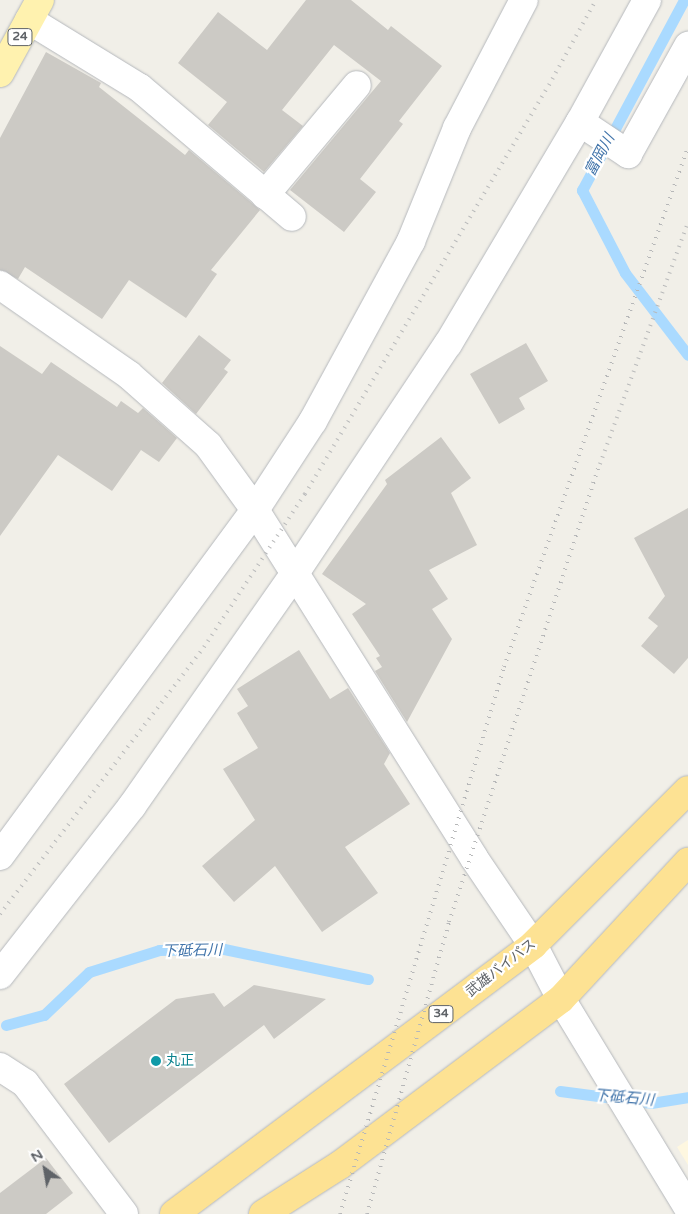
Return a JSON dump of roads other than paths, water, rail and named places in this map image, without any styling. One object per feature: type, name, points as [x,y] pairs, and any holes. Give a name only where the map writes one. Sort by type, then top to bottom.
[{"type":"highway","name":"武雄バイパス","points":[[174,1214],[533,945],[688,790]]},
{"type":"highway","points":[[263,1214],[340,1165],[561,999],[688,862]]},
{"type":"main road","name":"24","points":[[0,74],[34,10]]},
{"type":"street","points":[[0,856],[255,510],[313,421],[376,310],[411,241],[457,128],[524,0]]},
{"type":"street","points":[[0,975],[132,806],[295,573],[448,344],[580,122],[647,0]]},
{"type":"street","points":[[34,10],[140,88],[292,217]]},
{"type":"street","points":[[580,122],[628,154],[688,46]]},
{"type":"street","points":[[265,195],[357,85]]},
{"type":"street","points":[[0,285],[129,375],[208,445],[255,510],[474,858],[533,945],[561,999],[688,1208]]},
{"type":"street","points":[[0,1067],[25,1083],[124,1214]]},
{"type":"waterway","name":"富岡川","points":[[684,0],[582,190],[625,273],[688,355]]},
{"type":"waterway","name":"下砥石川","points":[[6,1025],[44,1015],[89,972],[159,950],[224,949],[368,979]]},
{"type":"waterway","name":"下砥石川","points":[[560,1091],[651,1103],[688,1097]]},
{"type":"railway","points":[[0,914],[204,647],[305,494],[549,85],[596,0]]},
{"type":"railway","points":[[340,1214],[504,667],[688,147]]},
{"type":"railway","points":[[367,1214],[449,922],[600,464],[688,222]]},
{"type":"place","name":"丸正","points":[[156,1061]]}]
